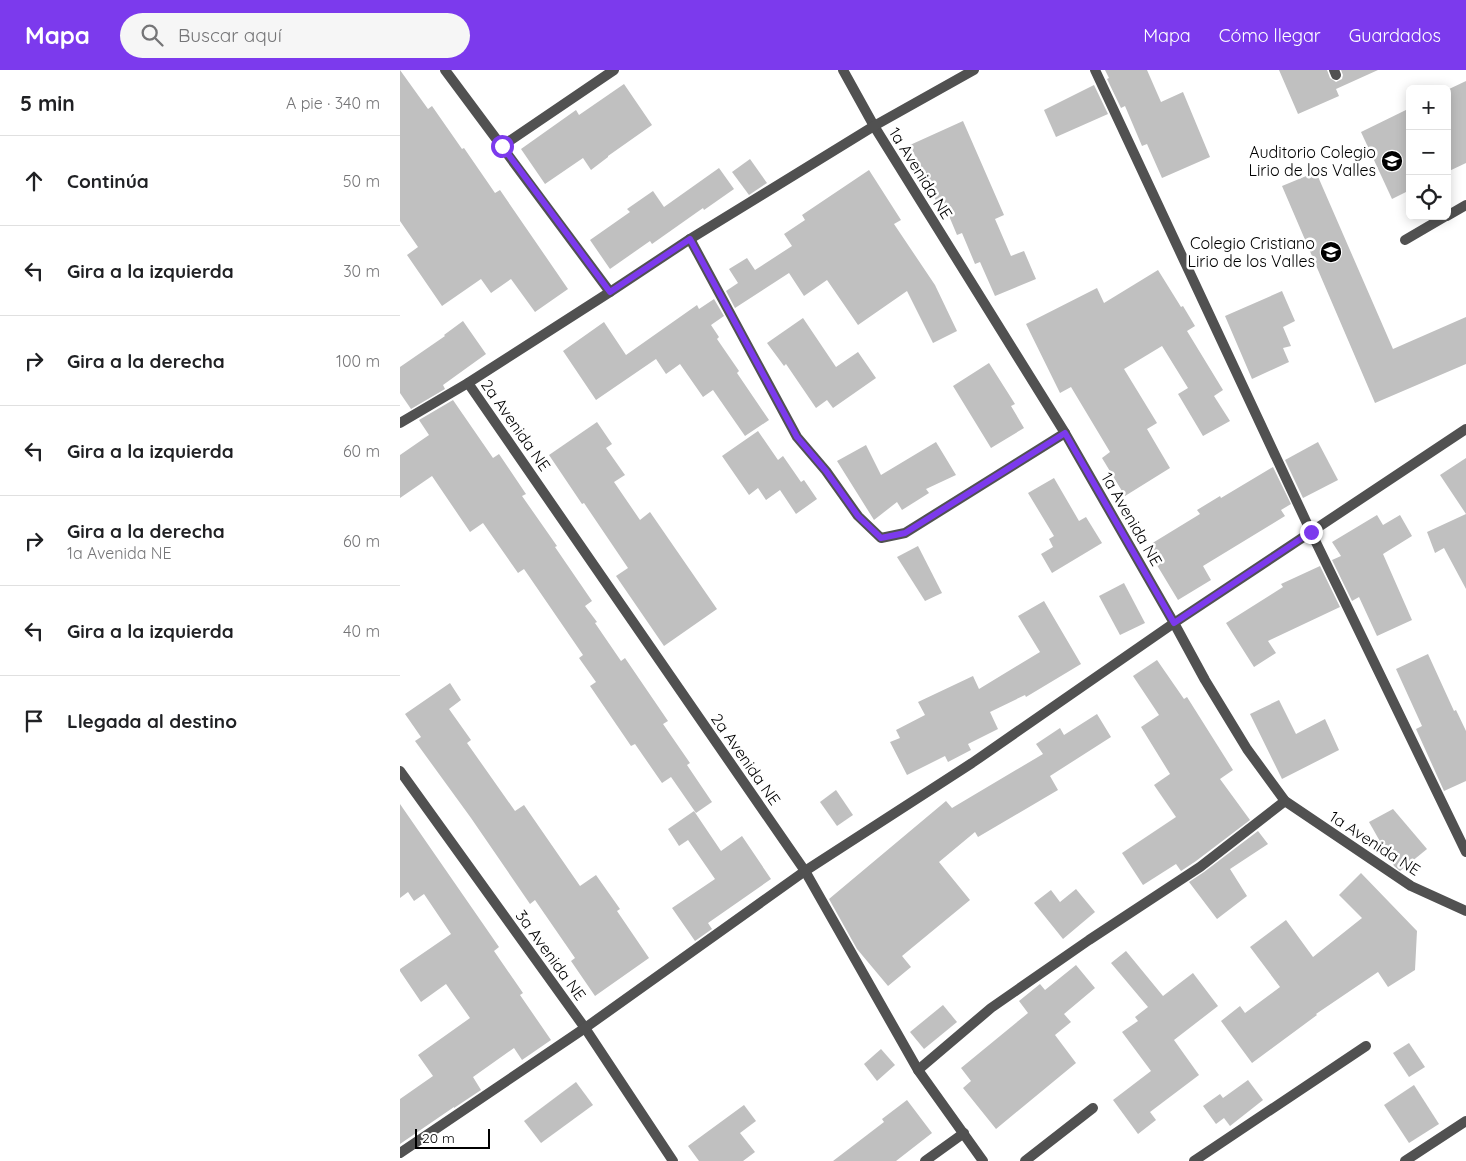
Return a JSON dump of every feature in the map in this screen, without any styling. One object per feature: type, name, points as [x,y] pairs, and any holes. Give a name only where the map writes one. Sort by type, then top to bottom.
[{"type":"street","points":[[445,70],[610,292]]},
{"type":"street","points":[[502,146],[614,70]]},
{"type":"street","name":"1a Avenida NE","points":[[843,70],[874,126],[1065,433],[1205,680],[1247,749],[1285,801],[1411,886],[1466,911]]},
{"type":"street","points":[[400,423],[468,383],[690,239],[874,126],[974,70]]},
{"type":"street","points":[[1095,70],[1311,532],[1466,852]]},
{"type":"street","points":[[1451,214],[1466,205]]},
{"type":"street","points":[[1405,240],[1440,220]]},
{"type":"street","points":[[690,239],[797,437],[826,471],[858,516],[881,538],[905,533],[1065,433]]},
{"type":"street","name":"2a Avenida NE","points":[[468,383],[805,871],[918,1070],[983,1161]]},
{"type":"street","points":[[400,1153],[585,1028],[805,871],[972,763],[1174,623],[1466,429]]},
{"type":"street","name":"3a Avenida NE","points":[[400,771],[585,1028],[673,1161]]},
{"type":"street","points":[[918,1070],[991,1008],[1089,940],[1200,867],[1285,801]]},
{"type":"street","points":[[1194,1161],[1366,1046]]},
{"type":"street","points":[[1025,1161],[1093,1108]]},
{"type":"street","points":[[1405,1161],[1466,1121]]},
{"type":"street","points":[[925,1161],[964,1133]]},
{"type":"building","points":[[400,70],[428,109],[432,106],[495,193],[500,190],[568,289],[535,312],[511,279],[491,293],[481,279],[442,306],[407,255],[418,247],[400,221]]},
{"type":"building","points":[[1105,70],[1147,70],[1161,102],[1183,92],[1210,157],[1162,178],[1147,144],[1142,146],[1125,106],[1121,108],[1107,79],[1109,78]]},
{"type":"building","points":[[1279,70],[1327,70],[1330,78],[1336,82],[1342,79],[1341,70],[1378,70],[1336,89],[1339,96],[1298,114]]},
{"type":"building","points":[[1466,81],[1466,163],[1451,170],[1451,130],[1451,88]]},
{"type":"building","points":[[624,84],[652,125],[591,170],[583,158],[545,184],[521,149],[576,110],[579,115]]},
{"type":"building","points":[[1094,85],[1108,114],[1056,137],[1044,110]]},
{"type":"building","name":"Auditorio Colegio Lirio de los Valles","points":[[1406,110],[1406,192],[1392,199],[1361,132]]},
{"type":"building","points":[[963,121],[1004,215],[995,219],[1011,256],[1024,251],[1036,279],[995,296],[980,262],[975,264],[962,233],[957,235],[944,204],[939,207],[910,145]]},
{"type":"building","points":[[750,159],[767,183],[749,195],[732,172]]},
{"type":"building","points":[[719,168],[734,189],[652,244],[650,241],[610,269],[590,240],[630,212],[627,209],[653,191],[664,207]]},
{"type":"building","points":[[869,170],[901,220],[894,224],[935,285],[957,331],[933,343],[907,291],[858,325],[827,280],[804,296],[789,273],[735,308],[726,291],[738,283],[729,269],[747,258],[755,270],[792,246],[784,234],[805,220],[802,215]]},
{"type":"building","name":"Colegio Cristiano Lirio de los Valles","points":[[1316,172],[1393,349],[1466,317],[1466,364],[1375,403],[1282,186]]},
{"type":"building","points":[[1158,270],[1195,326],[1187,331],[1223,390],[1214,396],[1230,421],[1203,436],[1178,394],[1188,388],[1162,346],[1124,369],[1157,423],[1147,429],[1170,468],[1125,496],[1102,458],[1110,452],[1071,387],[1060,393],[1026,324],[1097,288],[1104,303]]},
{"type":"building","points":[[1282,291],[1295,321],[1283,327],[1291,346],[1283,348],[1289,362],[1252,379],[1225,316]]},
{"type":"building","points":[[714,299],[724,316],[711,325],[719,337],[717,339],[739,371],[737,373],[769,420],[745,436],[713,390],[703,397],[680,364],[666,374],[656,359],[596,400],[563,351],[604,322],[626,355],[697,305],[699,309]]},
{"type":"building","points":[[803,318],[836,367],[858,352],[876,378],[833,408],[827,400],[816,408],[786,364],[784,366],[767,343]]},
{"type":"building","points":[[463,321],[486,354],[443,385],[445,389],[411,409],[400,393],[400,367]]},
{"type":"building","points":[[989,363],[1015,404],[1011,406],[1024,428],[991,448],[953,386]]},
{"type":"building","points":[[453,400],[493,458],[499,454],[526,494],[522,496],[592,601],[585,606],[597,622],[595,623],[621,661],[625,658],[668,721],[663,724],[690,763],[687,765],[712,802],[696,813],[671,777],[662,783],[635,744],[631,746],[590,686],[596,682],[579,658],[583,655],[524,569],[518,573],[483,523],[470,532],[432,476],[400,498],[400,455],[429,435],[419,420]]},
{"type":"building","points":[[597,422],[612,444],[606,448],[625,475],[614,482],[640,520],[650,512],[717,609],[664,646],[616,576],[628,568],[549,455]]},
{"type":"building","points":[[758,431],[778,460],[783,456],[801,482],[804,480],[817,499],[796,514],[780,490],[766,500],[758,488],[749,495],[722,456]]},
{"type":"building","points":[[936,442],[956,475],[926,489],[929,493],[902,510],[897,502],[874,520],[837,461],[866,445],[881,475]]},
{"type":"building","points":[[1318,442],[1338,480],[1303,498],[1285,460]]},
{"type":"building","points":[[1466,458],[1466,514],[1440,475]]},
{"type":"building","points":[[1273,467],[1291,504],[1281,510],[1285,516],[1203,566],[1211,580],[1178,600],[1146,547],[1200,514],[1197,510]]},
{"type":"building","points":[[1054,478],[1079,521],[1086,517],[1102,543],[1052,573],[1041,554],[1053,547],[1049,539],[1054,536],[1028,493]]},
{"type":"building","points":[[1466,514],[1466,589],[1444,548],[1435,553],[1427,532]]},
{"type":"building","points":[[1377,515],[1383,525],[1400,515],[1412,536],[1383,554],[1412,620],[1377,636],[1359,597],[1352,601],[1332,560],[1341,556],[1332,542]]},
{"type":"building","points":[[918,546],[942,593],[925,601],[897,557]]},
{"type":"building","points":[[1320,566],[1340,607],[1268,641],[1276,653],[1254,667],[1226,623],[1283,587],[1281,584]]},
{"type":"building","points":[[1124,583],[1145,623],[1120,635],[1099,596]]},
{"type":"building","points":[[1044,601],[1081,664],[1026,697],[1025,695],[990,712],[998,729],[968,744],[971,750],[948,762],[945,756],[907,775],[890,742],[900,738],[896,730],[925,715],[918,702],[973,676],[979,689],[1040,652],[1018,616]]},
{"type":"building","points":[[1428,654],[1454,711],[1456,710],[1466,731],[1466,781],[1444,791],[1416,729],[1422,726],[1396,669]]},
{"type":"building","points":[[1157,660],[1184,699],[1187,697],[1233,770],[1220,779],[1250,820],[1181,871],[1176,864],[1143,885],[1122,853],[1176,817],[1154,785],[1170,774],[1141,727],[1159,715],[1133,676]]},
{"type":"building","points":[[450,683],[461,700],[449,709],[471,740],[467,743],[515,811],[524,805],[580,886],[596,875],[620,909],[617,911],[649,958],[595,996],[571,961],[575,958],[535,900],[530,904],[415,741],[421,737],[405,714]]},
{"type":"building","points":[[1279,700],[1296,734],[1325,719],[1339,750],[1282,779],[1250,714]]},
{"type":"building","points":[[1097,714],[1111,737],[1050,776],[1058,790],[978,837],[975,832],[939,862],[970,900],[902,956],[911,967],[888,986],[857,949],[829,899],[946,801],[952,808],[1043,754],[1036,744],[1060,728],[1064,735]]},
{"type":"building","points":[[836,790],[853,815],[837,826],[820,802]]},
{"type":"building","points":[[400,804],[499,947],[494,951],[523,993],[520,995],[551,1040],[522,1060],[514,1048],[473,1077],[481,1090],[400,1144],[400,1099],[433,1076],[418,1055],[470,1018],[446,984],[421,1002],[400,971],[400,969],[451,934],[424,894],[414,901],[408,892],[400,898]]},
{"type":"building","points":[[1393,809],[1427,849],[1400,871],[1394,866],[1369,822]]},
{"type":"building","points":[[694,811],[721,851],[742,836],[771,879],[708,923],[712,929],[695,941],[672,908],[715,879],[688,840],[679,846],[668,829]]},
{"type":"building","points":[[1258,831],[1268,844],[1230,869],[1247,896],[1217,919],[1189,882]]},
{"type":"building","points":[[1361,873],[1417,931],[1415,970],[1388,987],[1378,972],[1316,1014],[1252,1063],[1221,1021],[1240,1006],[1245,1013],[1280,987],[1250,947],[1286,920],[1313,957],[1362,918],[1339,895]]},
{"type":"building","points":[[1076,889],[1095,912],[1063,939],[1034,903],[1051,890],[1060,902]]},
{"type":"building","points":[[1126,951],[1163,996],[1193,973],[1218,1006],[1174,1040],[1199,1075],[1150,1112],[1156,1120],[1138,1134],[1113,1100],[1151,1071],[1122,1032],[1138,1021],[1135,1017],[1148,1007],[1111,963]]},
{"type":"building","points":[[1076,965],[1095,988],[1064,1014],[1071,1022],[1055,1035],[1076,1063],[996,1129],[963,1088],[971,1081],[961,1068],[1028,1013],[1019,1001],[1040,984],[1045,990]]},
{"type":"building","points":[[943,1005],[957,1022],[924,1049],[910,1032]]},
{"type":"building","points":[[1409,1043],[1425,1067],[1409,1077],[1393,1053]]},
{"type":"building","points":[[881,1049],[895,1065],[877,1081],[864,1064]]},
{"type":"building","points":[[1248,1080],[1263,1100],[1230,1126],[1224,1118],[1216,1124],[1203,1106],[1220,1094],[1223,1098]]},
{"type":"building","points":[[576,1082],[593,1105],[541,1143],[524,1121]]},
{"type":"building","points":[[1414,1085],[1439,1124],[1409,1143],[1384,1105]]},
{"type":"building","points":[[907,1100],[932,1133],[896,1161],[833,1161],[884,1122],[882,1119]]},
{"type":"building","points":[[744,1105],[756,1121],[740,1133],[755,1152],[743,1161],[699,1161],[688,1146]]},
{"type":"place","name":"Auditorio Colegio Lirio de los Valles","points":[[1392,161]]},
{"type":"place","name":"Colegio Cristiano Lirio de los Valles","points":[[1331,252]]},
{"type":"route","points":[[502,146],[610,292],[690,239],[797,437],[826,471],[858,516],[881,538],[905,533],[1065,433],[1174,623],[1311,532]]}]
